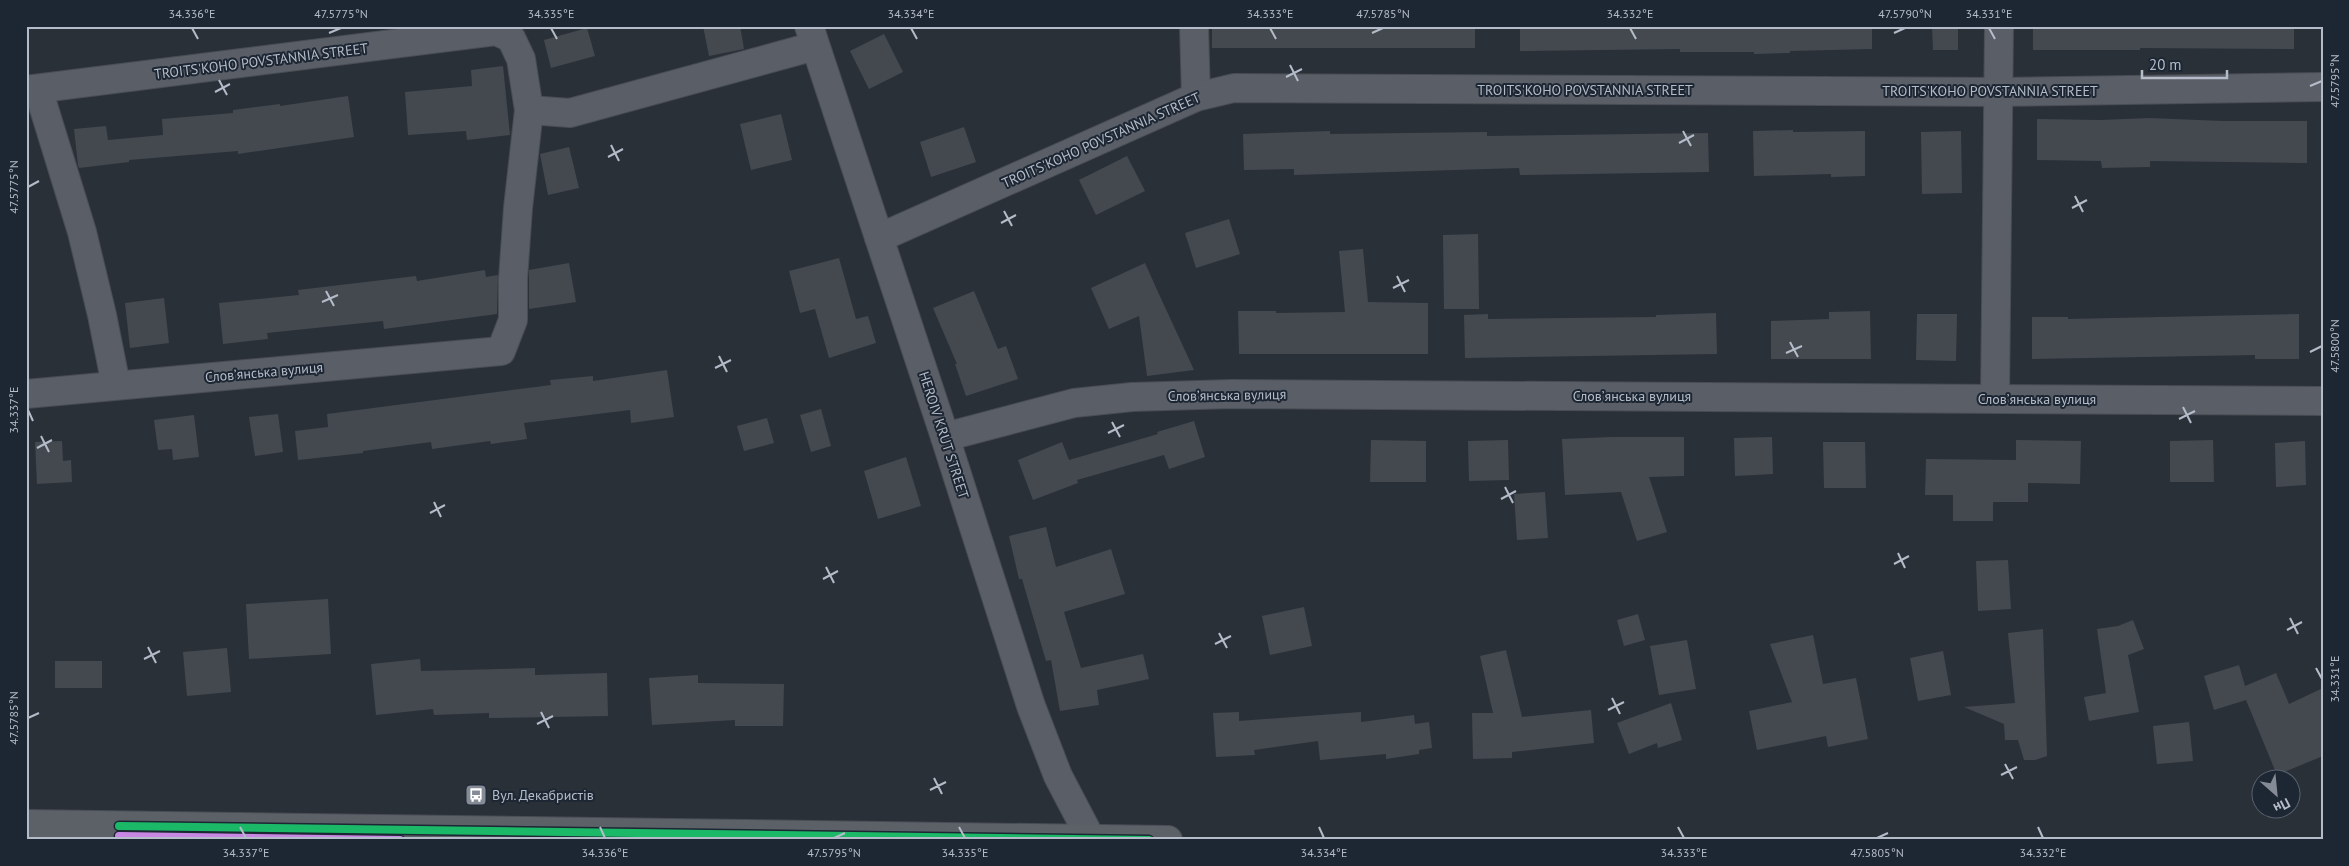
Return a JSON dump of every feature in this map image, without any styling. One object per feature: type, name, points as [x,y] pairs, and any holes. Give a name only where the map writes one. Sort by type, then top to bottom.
[{"type":"main road","points":[[26,824],[121,833],[1168,840]]},
{"type":"street","points":[[1194,26],[1196,97]]},
{"type":"street","points":[[1994,399],[1999,26]]},
{"type":"street","name":"TROITS'KOHO POVSTANNIA STREET","points":[[32,90],[496,31],[511,38],[521,59],[529,110]]},
{"type":"street","points":[[529,110],[570,113],[812,36]]},
{"type":"street","name":"HEROIV KRUT STREET","points":[[812,36],[945,437],[1031,706],[1058,776],[1091,839]]},
{"type":"street","name":"TROITS'KOHO POVSTANNIA STREET","points":[[879,238],[1196,97],[1234,88],[1999,92],[2323,87]]},
{"type":"street","points":[[32,90],[82,232],[102,315],[116,385]]},
{"type":"street","name":"Словʼянська вулиця","points":[[26,394],[501,350],[513,320],[513,279],[518,208],[529,110]]},
{"type":"street","name":"Словʼянська вулиця","points":[[945,437],[1074,402],[1132,397],[1232,394],[2323,401]]},
{"type":"building","points":[[703,26],[740,26],[744,49],[709,56]]},
{"type":"building","points":[[1212,26],[1475,26],[1475,48],[1212,48]]},
{"type":"building","points":[[1520,26],[1872,26],[1872,49],[1754,54],[1754,52],[1680,52],[1680,49],[1520,51]]},
{"type":"building","points":[[1932,26],[1958,26],[1958,50],[1933,50]]},
{"type":"building","points":[[2033,26],[2294,26],[2294,49],[2140,48],[2140,50],[2033,50]]},
{"type":"building","points":[[587,28],[595,56],[551,68],[544,40]]},
{"type":"building","points":[[884,34],[903,72],[869,89],[850,51]]},
{"type":"building","points":[[503,66],[510,135],[467,140],[466,131],[408,135],[405,92],[472,86],[471,70]]},
{"type":"building","points":[[348,96],[354,137],[238,154],[238,151],[129,160],[129,162],[79,168],[78,165],[74,129],[106,126],[108,140],[163,135],[162,119],[233,113],[233,110],[280,104],[280,106]]},
{"type":"building","points":[[781,114],[792,160],[751,170],[740,124]]},
{"type":"building","points":[[2149,118],[2223,121],[2307,121],[2307,163],[2150,161],[2150,167],[2102,168],[2101,161],[2037,160],[2037,119],[2100,120]]},
{"type":"building","points":[[964,127],[976,162],[931,177],[920,142]]},
{"type":"building","points":[[1793,130],[1793,132],[1865,131],[1865,176],[1831,177],[1831,174],[1754,176],[1753,131]]},
{"type":"building","points":[[1330,131],[1330,134],[1487,132],[1487,136],[1708,133],[1709,172],[1520,175],[1519,168],[1294,175],[1294,169],[1244,170],[1243,134]]},
{"type":"building","points":[[1961,131],[1962,193],[1922,194],[1921,132]]},
{"type":"building","points":[[569,147],[579,188],[548,195],[540,154]]},
{"type":"building","points":[[1127,156],[1145,191],[1096,215],[1079,180]]},
{"type":"building","points":[[1229,219],[1240,254],[1196,268],[1185,233]]},
{"type":"building","points":[[1478,234],[1479,309],[1444,309],[1443,235]]},
{"type":"building","points":[[1363,249],[1368,302],[1428,303],[1428,354],[1239,354],[1238,311],[1276,311],[1276,313],[1345,312],[1339,251]]},
{"type":"building","points":[[839,258],[856,319],[868,316],[876,343],[829,358],[815,309],[800,313],[789,271]]},
{"type":"building","points":[[569,263],[576,302],[529,309],[529,270]]},
{"type":"building","points":[[1145,263],[1194,370],[1147,376],[1139,316],[1109,329],[1091,288]]},
{"type":"building","points":[[485,270],[486,277],[498,275],[497,314],[384,329],[383,321],[267,333],[268,339],[223,344],[219,303],[299,295],[298,290],[416,276],[417,281]]},
{"type":"building","points":[[974,291],[998,349],[1006,346],[1018,379],[966,396],[955,364],[957,364],[933,308]]},
{"type":"building","points":[[164,298],[169,343],[130,348],[125,303]]},
{"type":"building","points":[[1870,311],[1871,359],[1771,359],[1771,321],[1829,319],[1829,312]]},
{"type":"building","points":[[1716,313],[1717,354],[1465,358],[1464,315],[1488,314],[1488,319],[1656,317],[1656,315]]},
{"type":"building","points":[[1917,314],[1957,314],[1956,361],[1916,360]]},
{"type":"building","points":[[2299,314],[2299,359],[2255,359],[2255,355],[2032,359],[2032,317],[2068,317],[2068,319]]},
{"type":"building","points":[[667,370],[674,417],[631,423],[630,410],[524,423],[527,439],[491,444],[490,441],[432,449],[431,442],[363,451],[363,453],[298,460],[295,431],[328,427],[327,414],[551,385],[550,380],[593,376],[593,381]]},
{"type":"building","points":[[821,409],[831,446],[811,452],[800,415]]},
{"type":"building","points":[[278,414],[283,452],[255,456],[249,417]]},
{"type":"building","points":[[194,415],[199,457],[173,460],[172,449],[158,450],[154,420]]},
{"type":"building","points":[[767,418],[774,443],[744,451],[737,426]]},
{"type":"building","points":[[1194,421],[1205,457],[1169,469],[1164,455],[1077,480],[1078,483],[1033,500],[1018,460],[1062,442],[1069,460],[1158,434],[1157,432]]},
{"type":"building","points":[[1684,437],[1684,476],[1649,477],[1667,532],[1637,541],[1621,492],[1565,495],[1562,439]]},
{"type":"building","points":[[1772,437],[1773,474],[1735,476],[1734,438]]},
{"type":"building","points":[[1371,440],[1426,441],[1426,482],[1370,482]]},
{"type":"building","points":[[1508,440],[1509,480],[1469,481],[1468,441]]},
{"type":"building","points":[[2016,440],[2081,441],[2080,484],[2028,483],[2028,502],[1993,502],[1993,521],[1953,521],[1953,495],[1925,495],[1926,459],[2016,460]]},
{"type":"building","points":[[2213,440],[2214,482],[2170,482],[2170,441]]},
{"type":"building","points":[[62,441],[63,461],[71,460],[72,482],[37,484],[35,442]]},
{"type":"building","points":[[2305,441],[2306,485],[2276,487],[2275,443]]},
{"type":"building","points":[[1823,442],[1865,442],[1866,488],[1824,488]]},
{"type":"building","points":[[906,457],[921,506],[878,519],[864,471]]},
{"type":"building","points":[[1545,492],[1548,538],[1517,540],[1514,494]]},
{"type":"building","points":[[1046,527],[1056,567],[1111,549],[1125,594],[1064,612],[1081,668],[1143,654],[1149,679],[1097,690],[1099,705],[1060,711],[1051,660],[1046,661],[1022,579],[1019,579],[1009,536]]},
{"type":"building","points":[[2008,560],[2011,609],[1978,611],[1976,561]]},
{"type":"building","points":[[328,599],[331,654],[249,659],[246,604]]},
{"type":"building","points":[[1304,607],[1312,646],[1270,655],[1262,616]]},
{"type":"building","points":[[1638,614],[1645,640],[1624,646],[1617,620]]},
{"type":"building","points":[[2133,620],[2144,649],[2128,655],[2139,712],[2089,721],[2084,697],[2106,693],[2097,629],[2118,626]]},
{"type":"building","points":[[2043,629],[2047,756],[2035,760],[2024,760],[2018,740],[2005,740],[2004,724],[1964,707],[2015,703],[2008,633]]},
{"type":"building","points":[[1813,635],[1823,684],[1856,678],[1868,739],[1828,747],[1826,736],[1757,750],[1749,711],[1792,702],[1770,644]]},
{"type":"building","points":[[1687,640],[1696,689],[1659,695],[1650,646]]},
{"type":"building","points":[[227,648],[231,692],[187,696],[183,652]]},
{"type":"building","points":[[1506,650],[1522,717],[1591,710],[1594,743],[1512,752],[1512,758],[1473,759],[1472,713],[1493,713],[1480,656]]},
{"type":"building","points":[[1943,651],[1951,695],[1918,701],[1910,658]]},
{"type":"building","points":[[420,659],[421,671],[535,668],[535,675],[607,673],[608,716],[489,718],[489,713],[434,715],[433,709],[376,715],[371,664]]},
{"type":"building","points":[[55,661],[102,661],[102,688],[55,688]]},
{"type":"building","points":[[2239,665],[2245,686],[2276,673],[2289,704],[2323,688],[2323,756],[2294,768],[2274,768],[2246,700],[2214,710],[2204,676]]},
{"type":"building","points":[[698,675],[698,683],[784,684],[783,726],[735,726],[735,720],[652,725],[649,678]]},
{"type":"building","points":[[1671,703],[1682,740],[1658,748],[1657,743],[1629,754],[1617,723]]},
{"type":"building","points":[[1239,712],[1239,721],[1361,712],[1361,722],[1414,715],[1415,724],[1429,722],[1432,748],[1419,750],[1419,754],[1386,759],[1386,754],[1320,760],[1318,741],[1254,750],[1255,755],[1216,757],[1213,713]]},
{"type":"building","points":[[2189,722],[2193,761],[2157,764],[2153,726]]},
{"type":"transit line","points":[[119,826],[1149,840]]},
{"type":"transit line","points":[[119,836],[400,840]]},
{"type":"place","name":"Вул. Декабристів","points":[[476,795]]}]
